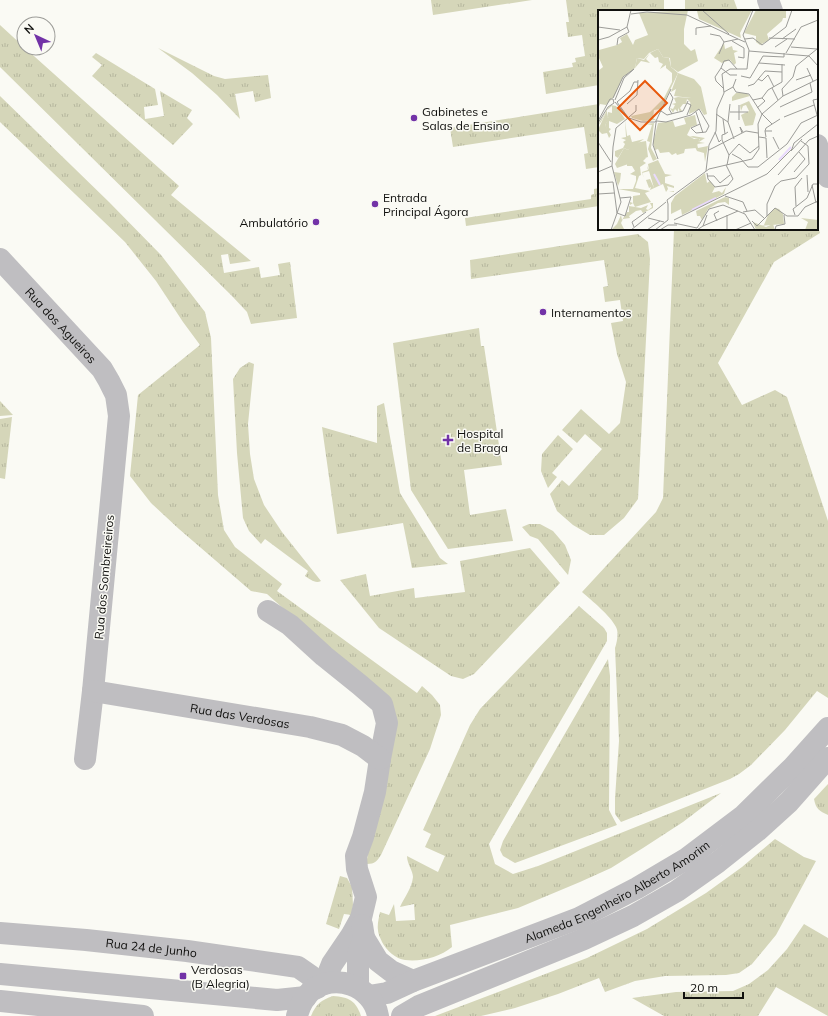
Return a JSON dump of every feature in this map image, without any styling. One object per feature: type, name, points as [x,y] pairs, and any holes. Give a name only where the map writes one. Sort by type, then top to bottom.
[{"type":"street","points":[[768,0],[772,10]]},
{"type":"street","points":[[818,148],[828,177]]},
{"type":"street","name":"Rua dos Agueiros","points":[[0,259],[102,369],[116,395]]},
{"type":"street","name":"Rua dos Sombreireiros","points":[[85,759],[93,691],[119,416],[116,395]]},
{"type":"street","points":[[268,611],[290,625],[324,656],[382,704],[388,723],[375,792],[363,837],[356,856],[357,869],[366,897],[363,928],[358,954],[364,992]]},
{"type":"street","name":"Rua das Verdosas","points":[[93,691],[310,726],[342,735],[363,746],[380,759]]},
{"type":"street","name":"Alameda Engenheiro Alberto Amorim","points":[[364,992],[387,993],[413,981],[579,918],[637,888],[686,859],[743,816],[793,768],[828,728]]},
{"type":"street","name":"Alameda Engenheiro Alberto Amorim","points":[[402,1016],[419,1006],[584,939],[633,916],[677,891],[718,862],[757,831],[788,802],[828,758]]},
{"type":"street","points":[[363,928],[378,961],[392,971],[413,981]]},
{"type":"street","points":[[297,1016],[300,1006],[316,989],[351,936],[363,928]]},
{"type":"street","name":"Rua 24 de Junho","points":[[0,933],[86,940],[187,951],[298,968],[311,976],[316,989]]},
{"type":"street","points":[[0,974],[277,1000],[316,989],[331,982],[345,982],[364,992],[374,1004],[378,1016]]},
{"type":"street","points":[[0,1001],[143,1016]]},
{"type":"green space","points":[[431,0],[532,0],[433,15]]},
{"type":"green space","points":[[566,0],[664,0],[664,10],[598,10],[598,85],[546,94],[543,72],[573,67],[572,63],[576,62],[575,58],[585,56],[582,35],[568,37],[566,22],[569,22]]},
{"type":"green space","points":[[685,0],[734,0],[738,10],[685,10]]},
{"type":"green space","points":[[0,25],[16,40],[16,56],[34,56],[179,186],[171,195],[251,261],[230,264],[228,254],[221,255],[224,273],[259,267],[261,278],[280,275],[278,264],[290,262],[297,318],[251,324],[247,312],[232,296],[0,67]]},
{"type":"green space","points":[[158,48],[214,76],[225,79],[268,75],[271,98],[255,102],[253,91],[235,94],[240,119],[217,95],[192,73]]},
{"type":"green space","points":[[96,53],[155,89],[158,105],[144,107],[145,119],[164,116],[160,91],[192,110],[187,118],[193,124],[173,145],[92,76],[102,65],[92,57]]},
{"type":"green space","points":[[0,96],[161,255],[205,312],[211,338],[218,495],[224,530],[235,547],[282,584],[277,591],[417,693],[422,686],[440,705],[441,715],[430,749],[381,855],[374,863],[367,864],[367,859],[391,704],[267,594],[251,591],[179,529],[151,503],[130,476],[138,395],[200,345],[156,281],[125,242],[0,122]]},
{"type":"green space","points":[[598,104],[598,167],[586,169],[584,154],[588,153],[584,127],[453,147],[450,128]]},
{"type":"green space","points":[[598,188],[598,206],[466,226],[465,218],[591,199],[591,195],[594,194],[594,189]]},
{"type":"green space","points":[[818,226],[820,233],[774,262],[718,363],[742,405],[775,390],[787,397],[828,521],[828,698],[817,691],[785,730],[751,765],[739,774],[730,779],[621,822],[615,814],[619,741],[615,648],[617,632],[616,627],[610,618],[582,592],[656,512],[663,498],[674,230],[818,230]]},
{"type":"green space","points":[[638,234],[648,242],[650,259],[638,499],[624,518],[604,535],[590,535],[573,525],[557,511],[550,494],[562,480],[569,486],[602,449],[585,434],[577,443],[562,430],[581,409],[609,434],[620,423],[626,382],[617,354],[611,323],[623,321],[620,300],[605,302],[603,287],[608,286],[604,260],[471,279],[470,260]]},
{"type":"green space","points":[[479,328],[481,346],[484,346],[502,465],[464,470],[470,515],[506,509],[513,541],[448,549],[411,490],[393,343]]},
{"type":"green space","points":[[249,362],[254,364],[248,424],[250,454],[254,479],[264,505],[282,532],[321,581],[319,582],[313,581],[305,576],[308,571],[265,539],[261,544],[249,531],[243,518],[237,453],[233,379],[240,368]]},
{"type":"green space","points":[[0,401],[13,415],[0,416]]},
{"type":"green space","points":[[384,403],[400,493],[440,558],[448,564],[412,568],[403,523],[337,534],[322,427],[377,443],[377,406]]},
{"type":"green space","points":[[12,417],[5,479],[0,478],[0,419]]},
{"type":"green space","points":[[558,435],[573,449],[552,473],[557,477],[548,488],[541,471],[542,454]]},
{"type":"green space","points":[[529,524],[540,524],[553,531],[565,545],[571,560],[568,575],[538,539],[530,536],[522,527]]},
{"type":"green space","points":[[530,548],[560,583],[474,674],[463,679],[451,676],[379,628],[340,580],[366,574],[370,596],[414,588],[415,598],[465,592],[460,561]]},
{"type":"green space","points":[[579,606],[604,628],[607,633],[607,641],[489,844],[495,864],[513,874],[538,866],[721,793],[683,822],[611,868],[518,908],[450,925],[452,947],[442,954],[417,960],[405,960],[398,958],[386,948],[378,932],[380,912],[389,915],[394,904],[396,921],[415,920],[414,904],[400,907],[410,889],[413,877],[407,856],[438,872],[445,856],[425,847],[431,834],[423,830],[470,725],[480,709]]},
{"type":"green space","points":[[608,659],[610,676],[609,810],[617,825],[515,863],[503,856],[500,850],[503,841]]},
{"type":"green space","points":[[828,784],[828,815],[818,809],[814,799]]},
{"type":"green space","points":[[775,839],[804,857],[816,861],[776,935],[752,964],[739,973],[726,975],[665,976],[635,981],[605,992],[599,978],[558,994],[515,1008],[481,1016],[435,1016],[587,958],[647,929],[706,893],[742,867]]},
{"type":"green space","points":[[340,876],[347,878],[352,887],[353,905],[352,915],[344,914],[339,929],[326,924]]},
{"type":"green space","points":[[804,924],[828,938],[828,1016],[776,987],[758,1016],[664,1016],[632,998],[676,992],[733,991],[749,984],[768,970],[787,949]]},
{"type":"green space","points":[[333,996],[343,997],[354,1003],[361,1016],[311,1016],[319,1003]]},
{"type":"place","name":"Gabinetes e Salas de Ensino","points":[[414,118]]},
{"type":"place","name":"Entrada Principal Ágora","points":[[375,204]]},
{"type":"place","name":"Ambulatório","points":[[316,222]]},
{"type":"place","name":"Internamentos","points":[[543,312]]},
{"type":"place","name":"Hospital de Braga","points":[[448,440]]},
{"type":"place","name":"Verdosas (B Alegria)","points":[[183,976]]}]
